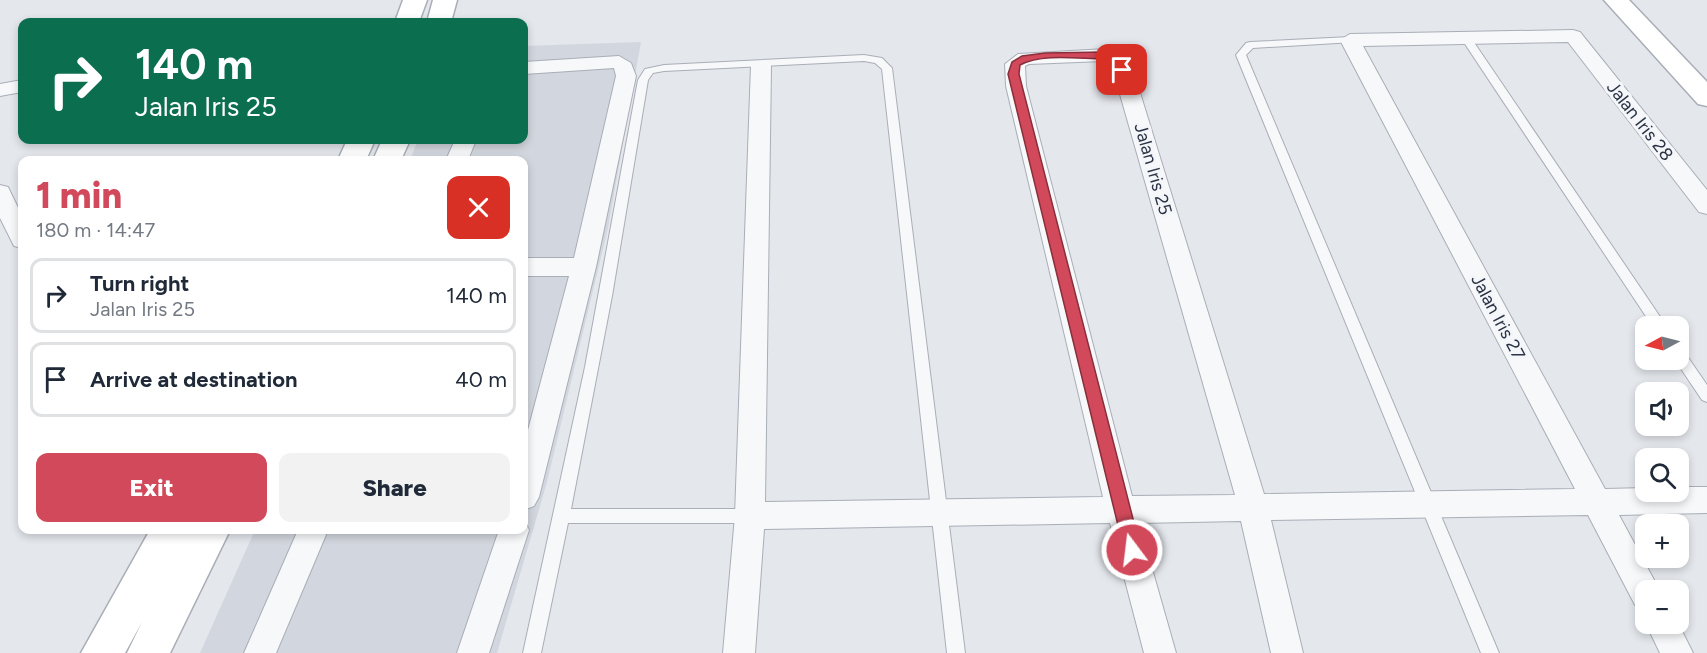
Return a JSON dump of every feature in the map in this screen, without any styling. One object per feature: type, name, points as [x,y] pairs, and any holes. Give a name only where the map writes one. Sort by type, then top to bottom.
[{"type":"main road","points":[[408,18],[415,0]]},
{"type":"main road","points":[[440,18],[446,0]]},
{"type":"main road","points":[[1616,0],[1707,98]]},
{"type":"main road","points":[[1644,0],[1707,66]]},
{"type":"main road","points":[[102,653],[169,534]]},
{"type":"main road","points":[[148,653],[209,534]]},
{"type":"street","name":"Jalan Iris 28","points":[[1466,38],[1573,36],[1707,206]]},
{"type":"street","points":[[1350,40],[1466,38]]},
{"type":"street","name":"Jalan Iris 27","points":[[1350,40],[1639,580]]},
{"type":"street","name":"Jalan Iris 25","points":[[1160,653],[1121,510],[1016,86],[1015,64],[1025,58],[1106,55],[1118,60],[1253,507],[1287,653]]},
{"type":"street","points":[[528,68],[619,62],[624,67],[626,76],[584,267],[528,482]]},
{"type":"street","points":[[739,653],[750,516],[761,65]]},
{"type":"street","points":[[0,90],[18,87]]},
{"type":"street","points":[[0,192],[18,231]]},
{"type":"street","points":[[528,267],[584,267]]},
{"type":"street","points":[[750,516],[1707,500]]},
{"type":"street","points":[[260,653],[311,534]]},
{"type":"street","points":[[473,653],[513,534]]},
{"type":"street","points":[[1667,634],[1677,653]]},
{"type":"lane","points":[[1466,38],[1653,316]]},
{"type":"lane","points":[[1350,40],[1250,45],[1241,55],[1490,653]]},
{"type":"lane","points":[[532,653],[563,516],[613,261],[643,80],[649,71],[664,68],[761,65],[864,58],[878,60],[887,68],[937,512],[956,653]]},
{"type":"lane","points":[[1689,370],[1707,396]]},
{"type":"lane","points":[[563,516],[750,516]]},
{"type":"shaded area","points":[[641,42],[608,228],[547,482],[497,653],[200,653],[253,534],[528,534],[528,156],[412,156],[416,144],[528,144],[528,46]]},
{"type":"route","points":[[1122,70],[1118,60],[1106,55],[1045,56],[1025,58],[1015,64],[1014,74],[1132,550]]}]
